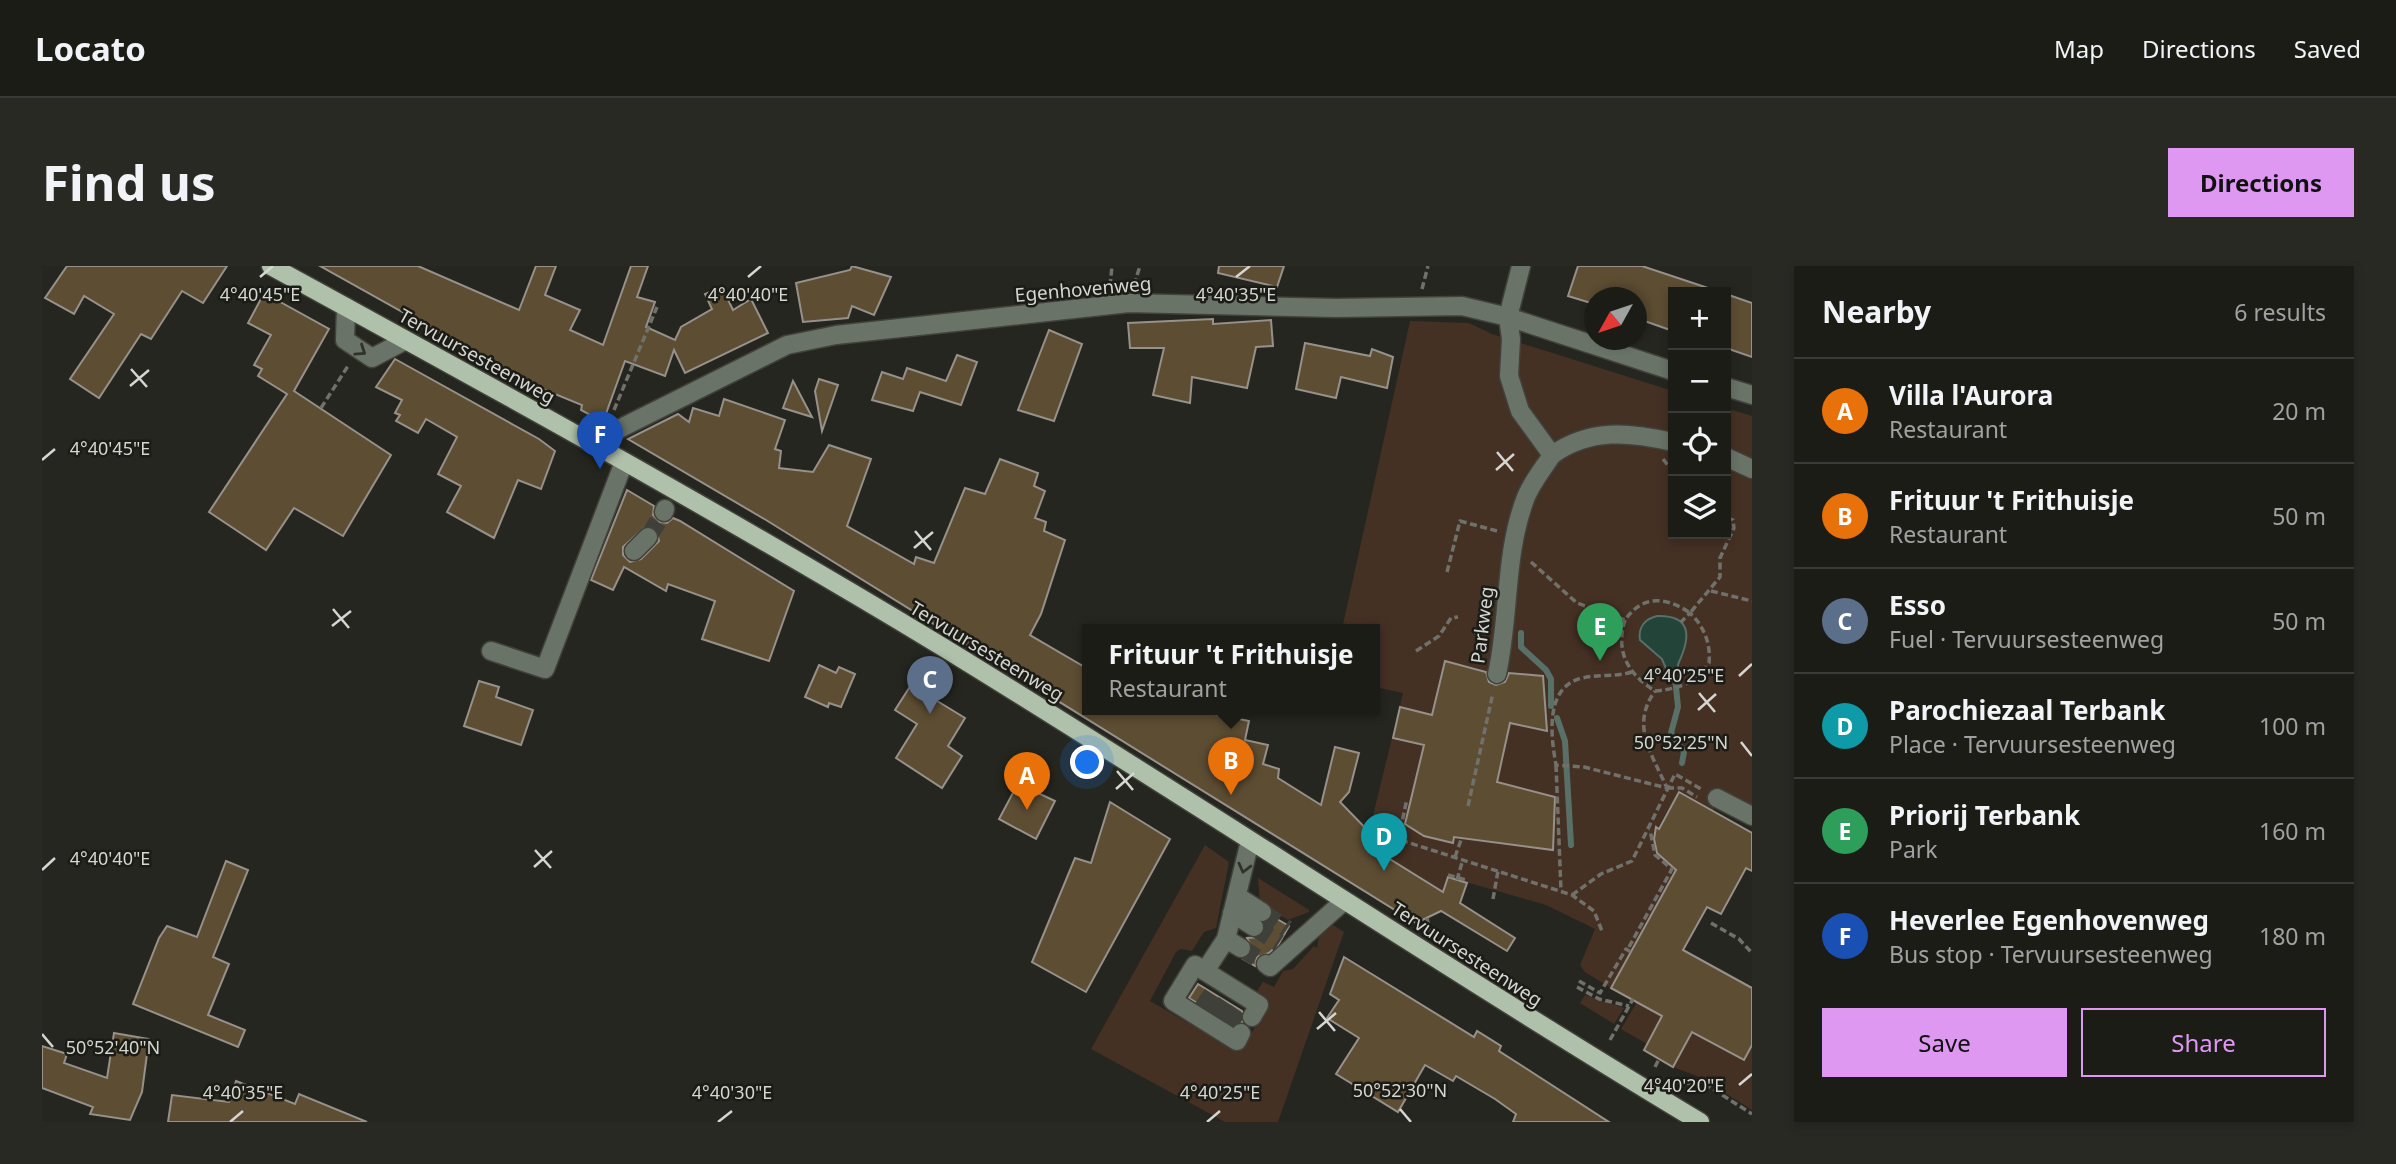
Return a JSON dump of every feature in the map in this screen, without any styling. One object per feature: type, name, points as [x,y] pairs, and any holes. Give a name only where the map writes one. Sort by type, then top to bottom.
[{"type":"main road","name":"Tervuursesteenweg","points":[[271,266],[624,462],[938,645],[1547,1030],[1700,1122]]},
{"type":"street","points":[[1521,266],[1508,317],[1511,339],[1508,376],[1520,411],[1552,455]]},
{"type":"street","name":"Egenhovenweg","points":[[601,449],[622,428],[787,345],[836,335],[1129,303],[1336,308],[1462,306],[1508,317],[1668,369]]},
{"type":"street","points":[[346,307],[345,340],[372,358],[406,340]]},
{"type":"street","points":[[1731,389],[1752,395]]},
{"type":"street","name":"Parkweg","points":[[1497,674],[1504,644],[1515,540],[1526,497],[1552,455],[1582,438],[1602,434],[1645,436],[1668,441]]},
{"type":"street","points":[[1731,459],[1752,469]]},
{"type":"street","points":[[491,651],[545,669],[624,462]]},
{"type":"street","points":[[634,551],[648,537]]},
{"type":"street","points":[[1710,799],[1752,817]]},
{"type":"street","points":[[1217,1022],[1173,1001],[1195,965],[1229,995],[1241,924],[1250,841]]},
{"type":"street","points":[[1283,947],[1344,901]]},
{"type":"path","points":[[622,428],[611,419],[638,347],[646,338],[657,307]]},
{"type":"path","points":[[321,408],[352,359]]},
{"type":"path","points":[[1447,572],[1460,521],[1515,540],[1577,603],[1625,620]]},
{"type":"path","points":[[1681,622],[1711,591],[1720,577],[1720,558],[1729,539]]},
{"type":"path","points":[[1711,591],[1752,601]]},
{"type":"path","points":[[1651,600],[1671,602],[1690,612],[1707,639],[1709,663],[1700,675],[1682,686],[1656,691],[1632,672],[1620,648],[1625,620],[1634,609],[1651,600]]},
{"type":"path","points":[[1416,651],[1439,636],[1451,618],[1458,617]]},
{"type":"path","points":[[1561,891],[1556,765],[1551,721],[1562,693],[1573,681],[1632,672]]},
{"type":"path","name":"Parkweg","points":[[1468,806],[1497,674]]},
{"type":"path","points":[[1656,691],[1644,709],[1643,729],[1667,788]]},
{"type":"path","points":[[1556,765],[1584,767],[1667,788],[1682,788],[1710,799]]},
{"type":"path","points":[[1572,895],[1601,874],[1632,861],[1675,774],[1710,799]]},
{"type":"path","points":[[1398,840],[1406,799]]},
{"type":"path","points":[[1579,981],[1600,993],[1626,949],[1630,949],[1672,869],[1655,855],[1650,828]]},
{"type":"path","points":[[1391,837],[1572,895],[1594,911],[1602,931]]},
{"type":"path","points":[[1455,857],[1462,837]]},
{"type":"path","points":[[1457,879],[1463,859]]},
{"type":"path","points":[[1493,899],[1498,871]]},
{"type":"path","points":[[1448,875],[1466,880]]},
{"type":"path","points":[[1427,918],[1430,934]]},
{"type":"path","points":[[1712,923],[1740,939],[1752,953]]},
{"type":"path","points":[[1577,986],[1599,999],[1629,1006]]},
{"type":"path","points":[[1611,1040],[1633,999]]},
{"type":"path","points":[[1655,1067],[1659,1059]]},
{"type":"shaded area","points":[[1410,321],[1469,323],[1492,334],[1668,389],[1668,539],[1731,539],[1731,410],[1752,416],[1752,810],[1718,792],[1713,811],[1678,793],[1660,824],[1655,843],[1657,852],[1664,860],[1677,868],[1611,988],[1585,972],[1580,965],[1595,929],[1546,905],[1448,877],[1444,893],[1366,844],[1403,693],[1380,688],[1380,624],[1343,624]],"holes":[[[1445,661],[1491,673],[1543,676],[1547,731],[1510,723],[1497,782],[1555,797],[1552,850],[1504,839],[1454,837],[1452,843],[1424,836],[1405,824]]]},
{"type":"shaded area","points":[[1657,616],[1677,619],[1686,630],[1685,645],[1675,677],[1670,678],[1662,659],[1640,640],[1643,624]]},
{"type":"shaded area","points":[[1205,845],[1229,862],[1216,928],[1204,932],[1192,951],[1181,949],[1176,952],[1150,1001],[1239,1052],[1267,1009],[1265,997],[1246,985],[1257,991],[1263,982],[1274,987],[1283,971],[1293,969],[1314,946],[1317,948],[1319,936],[1333,925],[1344,932],[1278,1122],[1225,1122],[1091,1049]]},
{"type":"shaded area","points":[[1258,878],[1309,912],[1288,920],[1260,904]]},
{"type":"shaded area","points":[[1585,995],[1624,1008],[1614,1024],[1580,1003]]},
{"type":"shaded area","points":[[1637,1002],[1662,1016],[1647,1044],[1621,1029]]},
{"type":"shaded area","points":[[1692,1032],[1743,1060],[1752,1048],[1752,1110],[1700,1077],[1673,1067]]},
{"type":"building","points":[[67,266],[227,266],[203,303],[182,291],[151,339],[141,334],[99,398],[70,379],[114,314],[84,296],[74,314],[45,298]]},
{"type":"building","points":[[320,266],[418,266],[519,310],[536,266],[556,266],[545,295],[580,310],[570,330],[603,345],[631,266],[648,266],[637,297],[655,302],[646,327],[675,340],[681,327],[712,309],[705,294],[722,287],[733,310],[751,299],[768,333],[685,373],[674,350],[665,376],[625,361],[603,422],[581,410],[582,405],[533,385]]},
{"type":"building","points":[[852,266],[891,277],[874,315],[852,306],[848,318],[803,322],[796,283],[850,270]]},
{"type":"building","points":[[1219,266],[1284,266],[1277,287],[1218,273]]},
{"type":"building","points":[[1578,266],[1642,266],[1705,287],[1668,287],[1668,329],[1647,322],[1647,287],[1584,287],[1584,301],[1568,296]]},
{"type":"building","points":[[264,293],[329,329],[294,391],[391,455],[343,536],[294,508],[266,550],[209,512],[287,394],[258,376],[262,369],[254,365],[271,335],[248,323]]},
{"type":"building","points":[[1731,296],[1752,303],[1752,357],[1731,350]]},
{"type":"building","points":[[1213,319],[1213,324],[1271,320],[1273,346],[1256,347],[1247,388],[1192,377],[1190,403],[1153,395],[1164,348],[1130,348],[1128,323]]},
{"type":"building","points":[[1049,330],[1082,344],[1054,421],[1018,410]]},
{"type":"building","points":[[1305,343],[1370,356],[1372,349],[1393,357],[1387,388],[1341,377],[1336,398],[1296,389]]},
{"type":"building","points":[[957,355],[977,362],[961,405],[920,392],[913,411],[872,400],[882,372],[903,379],[907,368],[946,381]]},
{"type":"building","points":[[395,359],[539,439],[555,451],[541,489],[518,480],[494,538],[447,512],[461,486],[438,474],[457,437],[426,419],[418,433],[396,421],[400,415],[395,413],[402,400],[376,387]]},
{"type":"building","points":[[819,379],[838,385],[822,431],[815,391]]},
{"type":"building","points":[[793,381],[812,417],[783,408]]},
{"type":"building","points":[[724,399],[785,420],[775,449],[781,451],[779,468],[813,472],[829,445],[871,459],[847,526],[914,564],[916,557],[934,563],[965,488],[985,494],[1000,459],[1038,473],[1034,486],[1045,491],[1035,518],[1046,522],[1044,531],[1065,540],[1041,614],[1030,635],[1082,665],[1082,715],[1220,715],[1249,721],[1245,740],[1268,745],[1263,764],[1279,769],[1278,778],[1321,805],[1335,747],[1359,753],[1349,792],[1340,802],[1380,843],[1377,851],[1443,892],[1448,877],[1467,883],[1460,903],[1515,938],[1507,951],[1441,911],[1416,923],[766,520],[628,439],[678,414],[689,422],[693,408],[719,416]]},
{"type":"building","points":[[627,490],[654,506],[653,515],[660,522],[667,523],[673,518],[680,521],[794,591],[769,661],[702,639],[715,601],[668,584],[666,591],[624,567],[613,590],[591,580]],"holes":[[[646,526],[656,529],[659,541],[641,559],[630,562],[623,555],[623,547]]]},
{"type":"building","points":[[1445,661],[1486,672],[1489,682],[1496,685],[1505,682],[1509,673],[1543,676],[1547,731],[1510,723],[1497,782],[1555,797],[1553,850],[1454,837],[1453,843],[1424,836],[1405,824],[1424,745],[1393,738],[1400,707],[1432,715]]},
{"type":"building","points":[[819,665],[836,673],[839,667],[855,674],[841,707],[829,703],[828,707],[805,697]]},
{"type":"building","points":[[479,681],[499,687],[496,697],[533,710],[521,745],[464,726]]},
{"type":"building","points":[[911,685],[965,718],[948,746],[962,756],[942,788],[896,758],[917,724],[895,710]]},
{"type":"building","points":[[1015,789],[1033,798],[1036,792],[1055,801],[1036,839],[999,819]]},
{"type":"building","points":[[1679,792],[1752,833],[1752,871],[1746,868],[1721,914],[1707,907],[1683,950],[1752,988],[1752,1045],[1744,1060],[1692,1032],[1673,1067],[1644,1050],[1662,1016],[1611,988],[1676,870],[1657,853],[1654,839],[1656,827],[1659,829]]},
{"type":"building","points":[[1110,802],[1170,839],[1086,992],[1032,962],[1075,858],[1091,863]]},
{"type":"building","points":[[226,861],[248,870],[213,957],[229,964],[208,1015],[245,1030],[238,1047],[133,1004],[159,938],[167,926],[197,937]]},
{"type":"building","points":[[1272,916],[1289,926],[1278,945],[1269,953],[1257,957],[1255,966],[1243,959],[1252,949],[1247,938],[1260,937],[1264,932],[1264,923]]},
{"type":"building","points":[[1344,957],[1474,1037],[1477,1031],[1501,1046],[1499,1051],[1609,1122],[1513,1122],[1516,1114],[1495,1099],[1456,1076],[1453,1081],[1425,1065],[1398,1112],[1336,1074],[1359,1038],[1327,1018],[1339,1000],[1330,994]]},
{"type":"building","points":[[1198,984],[1242,1011],[1242,1022],[1233,1025],[1189,998]]},
{"type":"building","points":[[114,1033],[149,1039],[142,1092],[130,1120],[90,1114],[93,1107],[42,1088],[42,1046],[67,1054],[64,1063],[107,1078]]},
{"type":"building","points":[[236,1081],[295,1104],[299,1094],[367,1122],[168,1122],[172,1095],[229,1102]]},
{"type":"waterway","points":[[1521,633],[1521,647],[1546,670],[1551,679],[1551,706]]},
{"type":"waterway","points":[[1675,677],[1678,707],[1671,733],[1684,752],[1682,763]]},
{"type":"waterway","points":[[1557,718],[1565,741],[1571,845]]},
{"type":"tunnel","points":[[648,537],[664,512]]},
{"type":"tunnel","points":[[1262,912],[1287,929]]},
{"type":"tunnel","points":[[1254,927],[1279,943]]},
{"type":"tunnel","points":[[1241,948],[1266,964]]},
{"type":"tunnel","points":[[1202,1009],[1213,993]]},
{"type":"tunnel","points":[[1216,1017],[1226,1002]]},
{"type":"tunnel","points":[[1228,1025],[1239,1009]]},
{"type":"place","name":"Heverlee Egenhovenweg","points":[[600,469]]},
{"type":"place","name":"Priorij Terbank","points":[[1600,661]]},
{"type":"place","name":"Esso","points":[[930,714]]},
{"type":"place","name":"Frituur 't Frithuisje","points":[[1231,795]]},
{"type":"place","name":"Villa l'Aurora","points":[[1027,810]]},
{"type":"place","name":"Parochiezaal Terbank","points":[[1384,871]]}]
